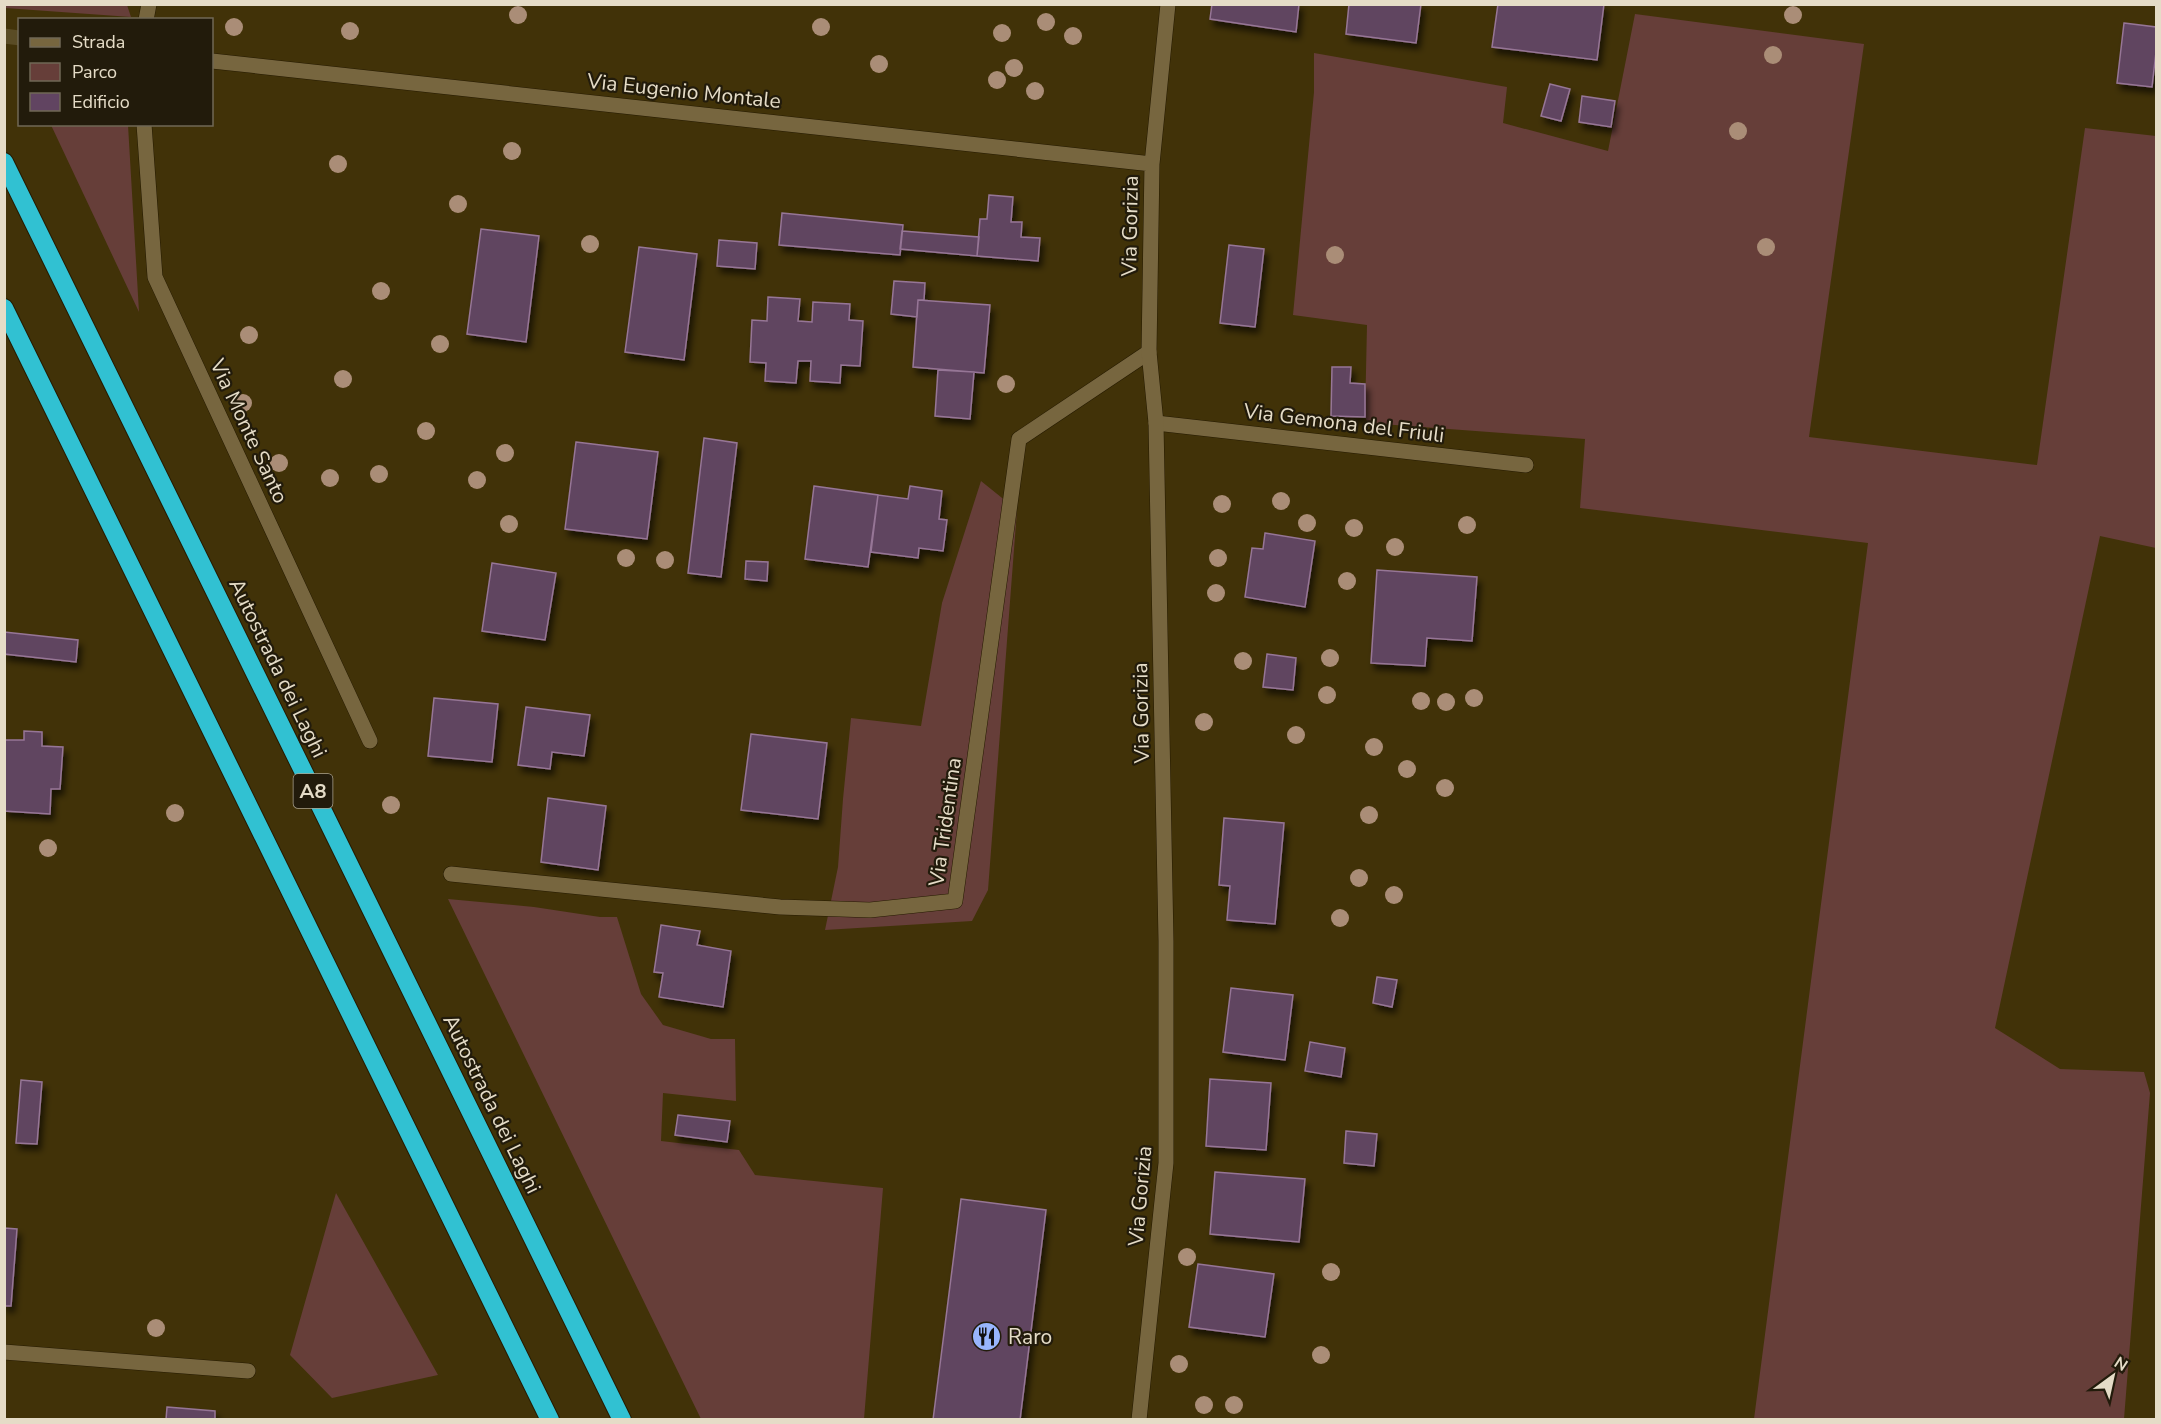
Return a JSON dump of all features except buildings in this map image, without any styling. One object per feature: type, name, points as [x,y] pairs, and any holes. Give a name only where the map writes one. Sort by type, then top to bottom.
[{"type":"highway","name":"Autostrada dei Laghi","points":[[4,162],[622,1419]]},
{"type":"highway","points":[[4,309],[550,1419]]},
{"type":"street","name":"Via Gorizia","points":[[1139,1419],[1166,1163],[1166,929],[1156,423],[1149,352],[1152,164],[1168,4]]},
{"type":"street","name":"Via Eugenio Montale","points":[[213,61],[1152,164]]},
{"type":"street","name":"Via Monte Santo","points":[[144,126],[155,277],[370,741]]},
{"type":"street","name":"Via Tridentina","points":[[452,874],[780,907],[870,909],[955,901],[1019,439],[1149,352]]},
{"type":"street","name":"Via Gemona del Friuli","points":[[1156,423],[1526,465]]},
{"type":"street","points":[[4,1352],[248,1371]]},
{"type":"green space","points":[[4,5],[127,5],[131,17],[5,8]]},
{"type":"green space","points":[[1635,14],[1864,44],[1809,437],[2037,465],[2085,128],[2156,136],[2156,548],[2100,536],[1995,1028],[2060,1069],[2144,1072],[2150,1093],[2124,1419],[1754,1419],[1868,543],[1580,508],[1585,439],[1368,423],[1365,417],[1367,325],[1293,315],[1314,92],[1314,53],[1507,87],[1503,123],[1608,151]]},
{"type":"green space","points":[[51,126],[128,126],[139,312]]},
{"type":"green space","points":[[981,481],[1017,510],[988,890],[972,921],[825,930],[838,867],[851,718],[921,726],[942,603]]},
{"type":"green space","points":[[448,899],[534,907],[600,917],[617,917],[641,994],[663,1025],[711,1039],[735,1039],[736,1101],[663,1093],[661,1141],[739,1150],[755,1175],[883,1188],[864,1419],[701,1419]]},
{"type":"green space","points":[[336,1193],[438,1375],[332,1398],[290,1355]]},
{"type":"tunnel","points":[[4,36],[18,38]]},
{"type":"place","name":"Raro","points":[[987,1337]]}]
